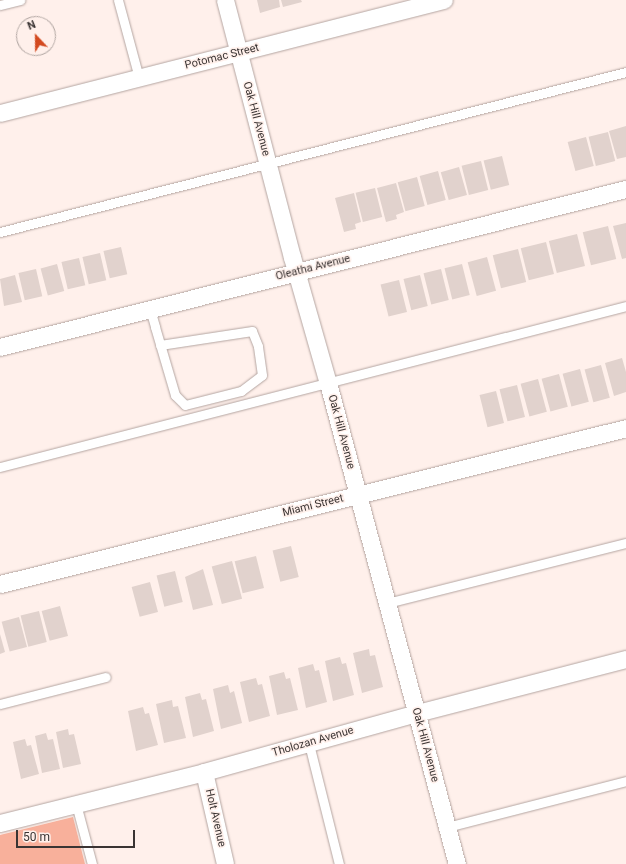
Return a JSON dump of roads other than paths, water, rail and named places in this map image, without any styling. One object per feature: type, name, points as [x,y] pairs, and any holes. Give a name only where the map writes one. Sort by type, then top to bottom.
[{"type":"street","name":"Oak Hill Avenue","points":[[225,0],[296,272],[328,383],[457,864]]},
{"type":"street","name":"Potomac Street","points":[[0,113],[444,0]]},
{"type":"street","name":"Oleatha Avenue","points":[[0,347],[626,190]]},
{"type":"street","name":"Miami Street","points":[[0,584],[626,428]]},
{"type":"street","name":"Tholozan Avenue","points":[[0,823],[204,772],[417,713],[626,659]]},
{"type":"street","name":"Holt Avenue","points":[[204,772],[225,864]]},
{"type":"lane","points":[[0,5],[20,0]]},
{"type":"lane","points":[[118,0],[139,78]]},
{"type":"lane","points":[[0,232],[268,165],[626,72]]},
{"type":"lane","points":[[0,467],[626,306]]},
{"type":"lane","points":[[150,309],[160,345],[175,394],[185,405],[241,391],[262,375],[258,346],[252,331],[160,345]]},
{"type":"lane","points":[[387,603],[626,543]]},
{"type":"lane","points":[[0,704],[106,677]]},
{"type":"lane","points":[[308,744],[339,864]]},
{"type":"lane","points":[[447,827],[626,781]]},
{"type":"lane","points":[[76,804],[92,864]]}]
